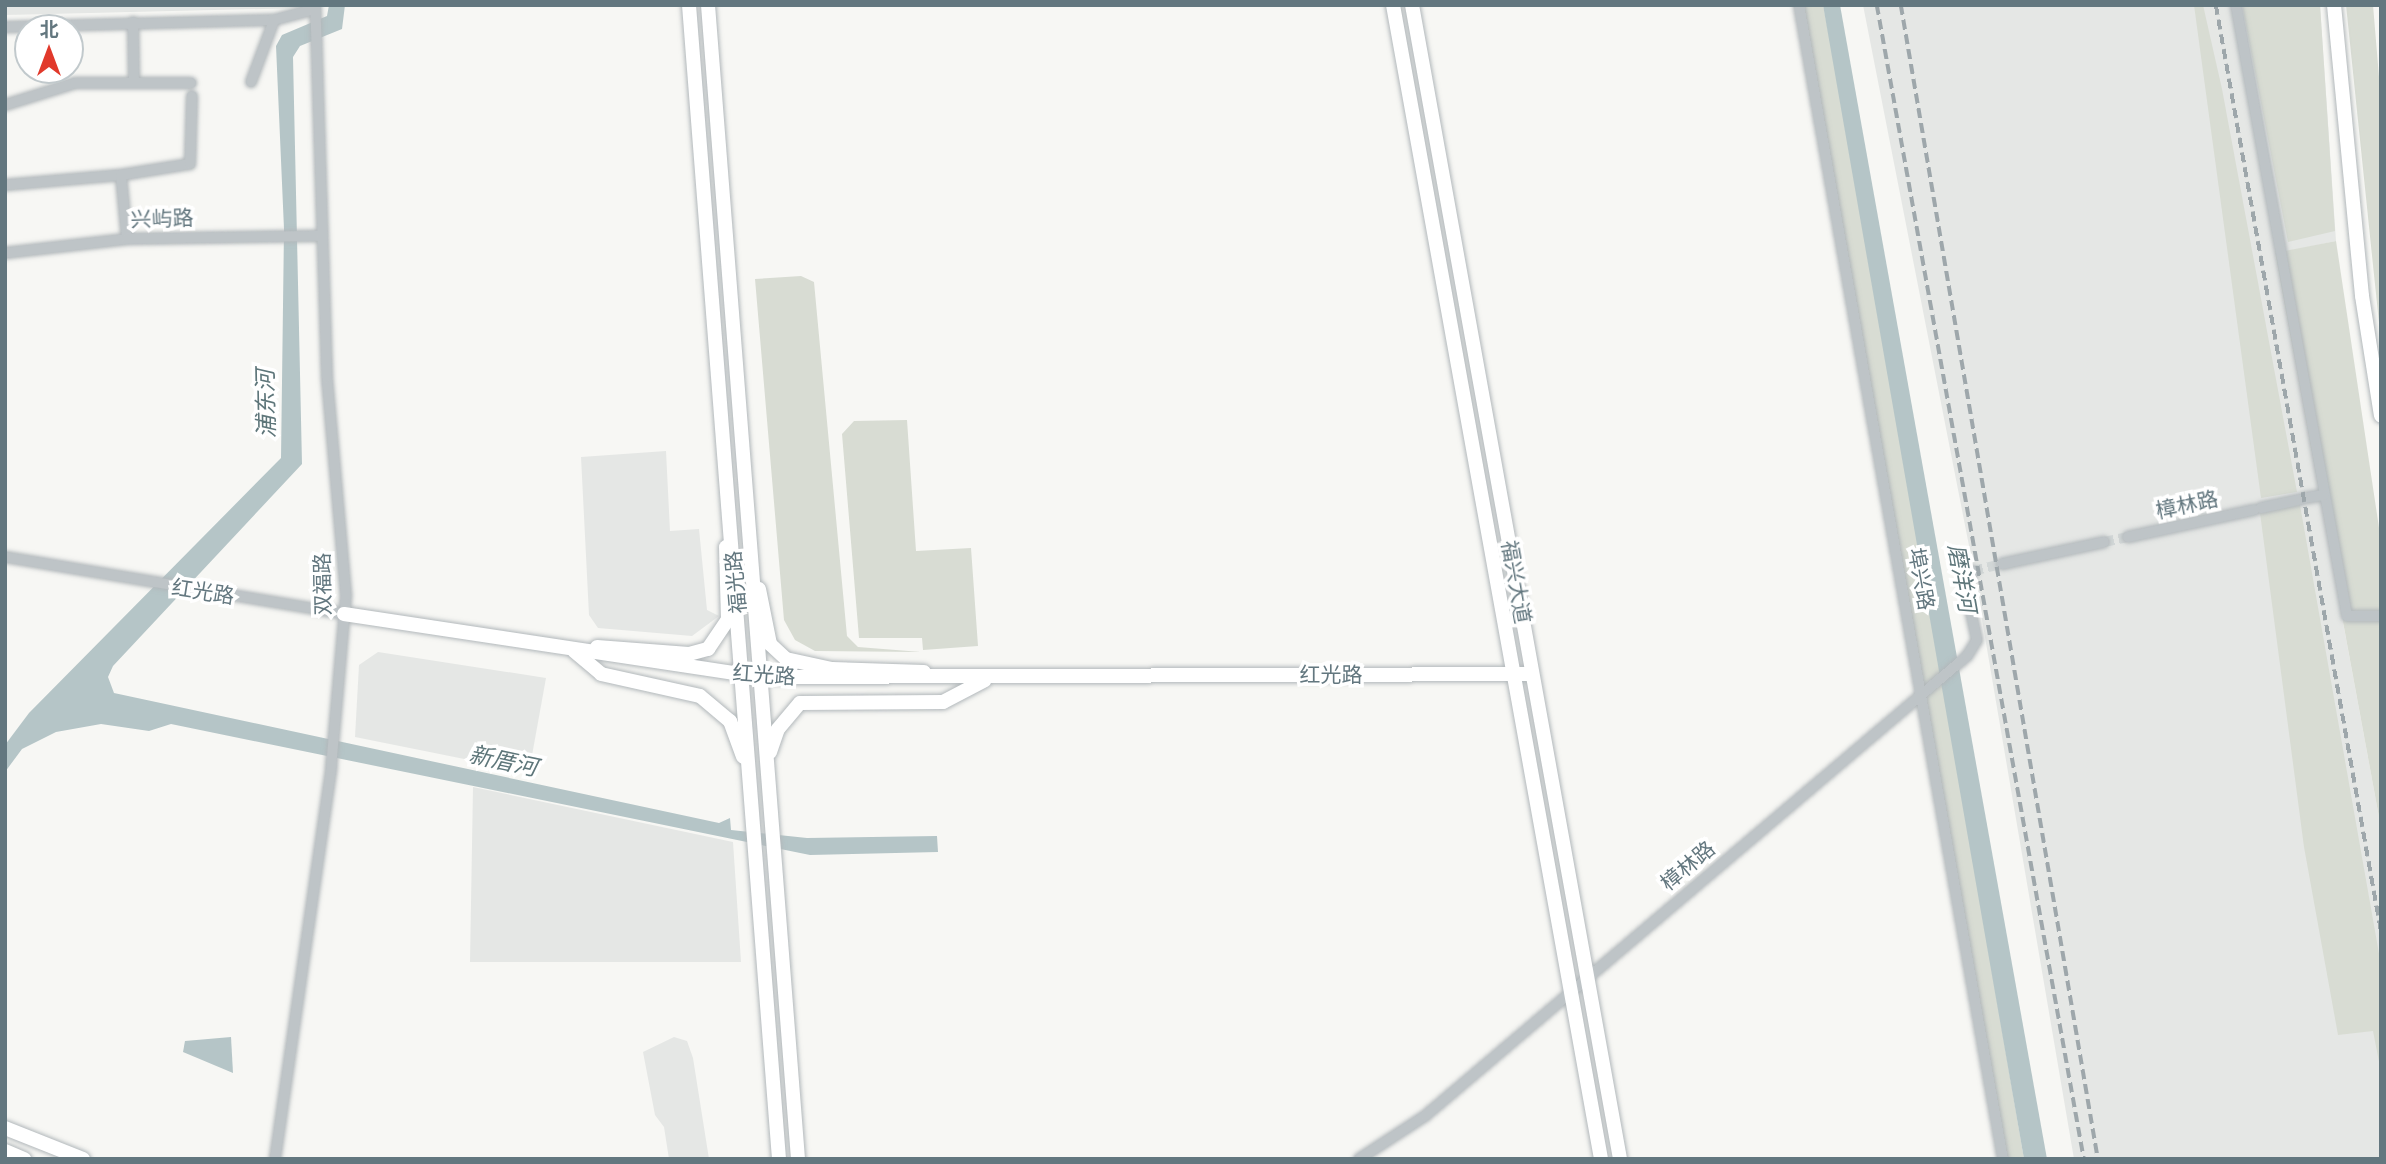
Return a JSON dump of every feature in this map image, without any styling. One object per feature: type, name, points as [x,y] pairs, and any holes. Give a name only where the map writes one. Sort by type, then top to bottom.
[{"type":"main road","name":"福光路","points":[[689,5],[744,675],[753,852],[779,1159]]},
{"type":"main road","name":"福光路","points":[[708,5],[798,1159]]},
{"type":"main road","name":"福兴大道","points":[[1393,5],[1601,1159]]},
{"type":"main road","name":"福兴大道","points":[[1412,5],[1620,1159]]},
{"type":"main road","points":[[2334,5],[2362,296],[2381,416]]},
{"type":"main road","points":[[573,650],[624,646],[689,654],[708,649],[728,619],[730,518]]},
{"type":"main road","points":[[753,573],[770,644],[786,659],[949,679]]},
{"type":"main road","name":"红光路","points":[[344,614],[761,677],[986,679],[1531,674]]},
{"type":"main road","points":[[573,650],[601,674],[700,696],[720,709],[736,733],[748,778]]},
{"type":"main road","points":[[767,760],[778,729],[800,702],[943,702],[986,679]]},
{"type":"main road","points":[[5,1128],[83,1159]]},
{"type":"main road","points":[[5,1151],[24,1159]]},
{"type":"street","name":"埠兴路","points":[[1799,5],[2003,1159]]},
{"type":"street","points":[[2236,5],[2347,616],[2381,616]]},
{"type":"street","points":[[5,27],[274,20],[315,10]]},
{"type":"street","name":"双福路","points":[[275,1159],[331,768],[344,614],[321,236],[318,42],[315,10]]},
{"type":"street","points":[[251,82],[274,20]]},
{"type":"street","points":[[133,22],[134,82]]},
{"type":"street","points":[[5,105],[75,83],[191,83]]},
{"type":"street","points":[[5,185],[121,175],[190,164],[192,96]]},
{"type":"street","points":[[121,175],[127,239]]},
{"type":"street","name":"兴屿路","points":[[5,253],[127,239],[321,236]]},
{"type":"street","name":"樟林路","points":[[2128,537],[2324,495]]},
{"type":"street","points":[[2002,564],[2104,542]]},
{"type":"street","name":"红光路","points":[[5,557],[199,592],[344,614]]},
{"type":"street","name":"樟林路","points":[[1359,1159],[1425,1116],[1966,656],[1977,640],[1965,584],[1973,571]]},
{"type":"shaded area","points":[[5,5],[303,5],[303,8],[5,15]]},
{"type":"shaded area","points":[[329,5],[345,5],[342,29],[300,46],[293,57],[302,464],[113,666],[108,677],[114,693],[719,823],[730,818],[731,830],[807,838],[937,836],[938,852],[810,855],[171,724],[149,731],[101,724],[56,732],[22,749],[5,772],[5,745],[29,713],[281,458],[284,229],[276,46],[282,35],[327,16]]},
{"type":"shaded area","points":[[1802,5],[1823,5],[1852,149],[2024,1159],[2006,1159]]},
{"type":"shaded area","points":[[1823,5],[1840,5],[2047,1159],[2024,1159]]},
{"type":"shaded area","points":[[1863,5],[2320,5],[2336,241],[2275,254],[2381,828],[2381,1159],[2074,1159],[1972,561]]},
{"type":"shaded area","points":[[2194,5],[2203,5],[2222,89],[2297,492],[2261,498]]},
{"type":"shaded area","points":[[2242,5],[2320,5],[2335,231],[2288,242]]},
{"type":"shaded area","points":[[2346,5],[2373,5],[2381,101],[2381,342]]},
{"type":"shaded area","points":[[2336,241],[2381,541],[2381,828],[2275,253]]},
{"type":"shaded area","points":[[801,276],[814,282],[847,636],[858,647],[921,652],[815,651],[795,640],[784,620],[755,279]]},
{"type":"shaded area","points":[[907,420],[916,551],[971,548],[978,646],[923,650],[922,638],[859,638],[842,434],[854,421]]},
{"type":"shaded area","points":[[666,451],[670,531],[699,529],[707,610],[719,616],[692,636],[598,628],[589,615],[581,457]]},
{"type":"shaded area","points":[[2300,505],[2381,965],[2381,1072],[2373,1031],[2338,1035],[2304,847],[2260,513]]},
{"type":"shaded area","points":[[378,652],[546,678],[529,772],[355,737],[359,665]]},
{"type":"shaded area","points":[[473,787],[733,842],[741,962],[470,962]]},
{"type":"shaded area","points":[[231,1037],[233,1073],[183,1052],[185,1041]]},
{"type":"shaded area","points":[[674,1037],[687,1041],[693,1058],[709,1159],[669,1159],[664,1127],[655,1115],[643,1052]]},
{"type":"tunnel","points":[[2104,542],[2128,537]]},
{"type":"tunnel","points":[[1973,571],[2002,564]]},
{"type":"railway","points":[[1877,5],[2084,1159]]},
{"type":"railway","points":[[1901,5],[2098,1159]]},
{"type":"railway","points":[[2216,5],[2381,930]]},
{"type":"water label","name":"浦东河","points":[[266,404]]},
{"type":"water label","name":"磨洋河","points":[[1962,578]]},
{"type":"water label","name":"新厝河","points":[[503,761]]}]
